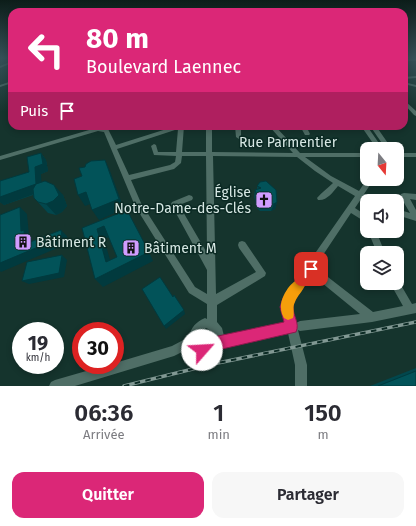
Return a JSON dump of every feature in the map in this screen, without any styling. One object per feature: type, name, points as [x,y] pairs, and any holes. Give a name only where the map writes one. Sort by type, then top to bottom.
[{"type":"street","points":[[408,105],[416,114]]},
{"type":"street","points":[[0,158],[95,130]]},
{"type":"street","points":[[106,130],[138,204],[192,290],[212,302]]},
{"type":"street","points":[[114,148],[169,130]]},
{"type":"street","points":[[127,178],[172,167],[178,164],[181,130]]},
{"type":"street","points":[[209,130],[212,324],[218,332],[218,343],[208,352],[197,346],[194,340],[195,332],[199,326],[205,323],[212,324]]},
{"type":"street","points":[[238,130],[239,137]]},
{"type":"street","points":[[276,130],[298,155],[337,183],[360,196],[290,298],[287,307],[296,326],[295,339],[301,365],[301,386]]},
{"type":"street","points":[[304,130],[306,134]]},
{"type":"street","points":[[367,130],[375,142]]},
{"type":"street","points":[[376,130],[384,142]]},
{"type":"street","name":"Rue Parmentier","points":[[154,146],[156,154],[360,155]]},
{"type":"street","points":[[404,155],[416,155]]},
{"type":"street","points":[[320,198],[328,193],[337,183]]},
{"type":"street","points":[[416,197],[404,196],[416,218]]},
{"type":"street","points":[[189,198],[175,204],[212,271]]},
{"type":"street","points":[[352,209],[360,215]]},
{"type":"street","points":[[404,214],[416,218]]},
{"type":"street","points":[[212,302],[262,273],[242,245]]},
{"type":"street","points":[[311,269],[372,317]]},
{"type":"street","points":[[218,343],[296,326],[372,317],[413,309],[400,290]]},
{"type":"street","points":[[55,386],[174,351],[194,340]]},
{"type":"building","points":[[41,153],[43,164],[35,167],[36,184],[0,197],[0,181],[29,172],[27,157]]},
{"type":"building","points":[[105,160],[119,199],[92,210],[86,192],[78,195],[74,179],[82,176],[79,168],[85,167],[86,164],[91,161]]},
{"type":"building","points":[[45,181],[54,185],[59,195],[53,201],[46,204],[38,202],[34,198],[33,189],[36,184]]},
{"type":"building","points":[[266,181],[276,190],[277,202],[274,204],[262,204],[258,201],[255,190],[261,188],[257,186],[260,182]]},
{"type":"building","points":[[20,207],[21,231],[24,230],[25,244],[61,230],[62,237],[0,263],[0,215]]},
{"type":"building","name":"Bâtiment M","points":[[127,210],[149,252],[95,279],[82,228]],"holes":[[[104,226],[117,257],[106,262],[97,229]]]},
{"type":"building","points":[[62,255],[59,273],[22,281],[27,262]]},
{"type":"building","points":[[160,277],[173,297],[174,295],[184,310],[164,326],[142,289]]},
{"type":"building","points":[[416,371],[416,386],[378,386]]},
{"type":"railway","points":[[124,386],[213,364],[416,322]]},
{"type":"slow traffic","points":[[288,313],[287,307],[290,298],[299,285]]},
{"type":"place","name":"Église Notre-Dame-des-Clés","points":[[264,200]]},
{"type":"place","name":"Bâtiment R","points":[[23,242]]},
{"type":"place","name":"Bâtiment M","points":[[131,248]]},
{"type":"route","points":[[202,350],[208,352],[218,343],[292,327],[287,307],[290,298],[311,269]]}]
